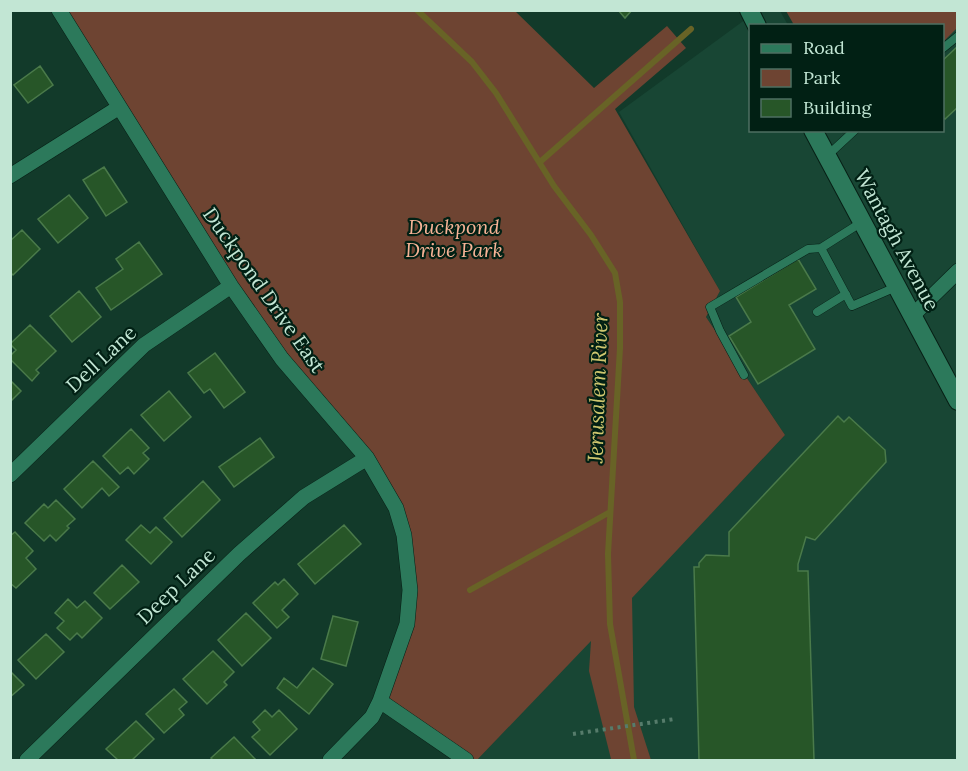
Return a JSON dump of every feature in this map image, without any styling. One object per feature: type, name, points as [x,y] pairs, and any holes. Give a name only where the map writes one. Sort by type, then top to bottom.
[{"type":"main road","points":[[749,10],[756,24]]},
{"type":"main road","name":"Wantagh Avenue","points":[[814,132],[957,401]]},
{"type":"street","name":"Duckpond Drive East","points":[[59,10],[231,286],[282,359],[367,458],[396,508],[404,535],[410,590],[406,624],[380,701],[372,717],[330,760]]},
{"type":"street","points":[[10,176],[118,108]]},
{"type":"street","points":[[912,316],[957,271]]},
{"type":"street","name":"Dell Lane","points":[[10,475],[144,345],[231,286]]},
{"type":"street","name":"Deep Lane","points":[[27,760],[239,554],[304,497],[367,458]]},
{"type":"street","points":[[380,701],[466,760]]},
{"type":"lane","points":[[944,48],[957,36]]},
{"type":"lane","points":[[827,156],[853,132]]},
{"type":"lane","points":[[744,375],[710,307],[808,249],[821,248],[862,222]]},
{"type":"lane","points":[[821,248],[852,306],[896,286]]},
{"type":"lane","points":[[817,312],[846,294]]},
{"type":"path","points":[[573,734],[675,719]]},
{"type":"shaded area","points":[[757,11],[780,11],[787,24],[749,24],[749,132],[842,132],[843,134],[844,132],[944,132],[944,38],[957,24],[957,760],[477,760],[785,435],[706,317],[720,291],[619,112]]},
{"type":"green space","name":"Duckpond Drive Park","points":[[59,11],[515,11],[594,88],[667,26],[686,48],[615,109],[720,291],[706,317],[785,435],[632,598],[634,707],[651,760],[611,759],[589,671],[591,641],[477,760],[471,760],[384,699],[410,623],[398,504],[284,356]]},
{"type":"green space","points":[[786,11],[957,11],[957,28],[944,41],[944,24],[793,24]]},
{"type":"building","points":[[618,10],[632,10],[625,18]]},
{"type":"building","points":[[958,46],[958,107],[945,119],[944,118],[944,59]]},
{"type":"building","points":[[40,66],[53,85],[28,103],[14,85]]},
{"type":"building","points":[[104,167],[127,202],[106,216],[83,180]]},
{"type":"building","points":[[69,195],[88,218],[58,243],[38,219]]},
{"type":"building","points":[[22,230],[40,249],[13,275],[10,272],[10,241]]},
{"type":"building","points":[[139,242],[162,274],[111,310],[96,288],[123,269],[116,259]]},
{"type":"building","points":[[798,259],[816,289],[789,305],[815,349],[758,384],[729,336],[751,322],[736,297]]},
{"type":"building","points":[[79,291],[101,317],[72,342],[50,316]]},
{"type":"building","points":[[30,325],[56,351],[36,370],[39,373],[32,381],[10,359],[16,350],[10,344]]},
{"type":"building","points":[[215,353],[245,392],[224,408],[210,389],[204,393],[188,373]]},
{"type":"building","points":[[10,380],[21,391],[10,402]]},
{"type":"building","points":[[169,391],[191,417],[164,441],[141,415]]},
{"type":"building","points":[[838,416],[844,422],[849,417],[885,450],[886,462],[815,540],[806,537],[798,564],[798,571],[808,571],[814,760],[699,760],[694,567],[699,567],[699,563],[706,555],[729,556],[729,532]]},
{"type":"building","points":[[131,429],[149,448],[143,453],[149,459],[134,474],[128,467],[120,474],[103,456]]},
{"type":"building","points":[[260,438],[274,457],[234,487],[219,467]]},
{"type":"building","points":[[93,461],[119,487],[109,496],[102,488],[82,508],[64,489]]},
{"type":"building","points":[[203,481],[220,500],[182,537],[164,518]]},
{"type":"building","points":[[56,500],[75,519],[56,541],[50,535],[44,541],[25,523],[44,504],[48,508]]},
{"type":"building","points":[[141,525],[150,533],[156,527],[172,542],[151,564],[126,540]]},
{"type":"building","points":[[344,525],[361,544],[315,584],[298,564]]},
{"type":"building","points":[[15,532],[33,551],[26,558],[36,569],[16,588],[10,583],[10,536]]},
{"type":"building","points":[[122,565],[139,582],[110,609],[94,593]]},
{"type":"building","points":[[284,579],[298,594],[282,610],[289,617],[277,628],[253,603],[275,582],[278,585]]},
{"type":"building","points":[[68,599],[77,608],[85,601],[102,618],[82,638],[77,633],[70,640],[57,628],[64,621],[55,613]]},
{"type":"building","points":[[246,613],[271,638],[242,666],[218,640]]},
{"type":"building","points":[[333,616],[358,622],[346,666],[321,659]]},
{"type":"building","points":[[46,634],[64,652],[36,679],[18,660]]},
{"type":"building","points":[[213,651],[234,672],[224,682],[227,685],[207,704],[183,679]]},
{"type":"building","points":[[313,668],[333,684],[309,714],[277,688],[284,678],[297,688]]},
{"type":"building","points":[[10,671],[24,685],[10,697]]},
{"type":"building","points":[[174,689],[187,702],[179,709],[184,715],[164,733],[146,714]]},
{"type":"building","points":[[265,710],[272,717],[279,710],[297,729],[270,755],[252,737],[260,730],[253,722]]},
{"type":"building","points":[[136,721],[154,739],[132,760],[118,760],[106,749]]},
{"type":"building","points":[[234,737],[256,760],[213,760],[211,758]]},
{"type":"waterway","name":"Jerusalem River","points":[[417,10],[472,62],[496,93],[554,186],[591,235],[615,273],[620,302],[620,348],[608,554],[610,624],[634,760]]},
{"type":"waterway","points":[[540,162],[691,29]]},
{"type":"waterway","points":[[470,590],[610,512]]}]
